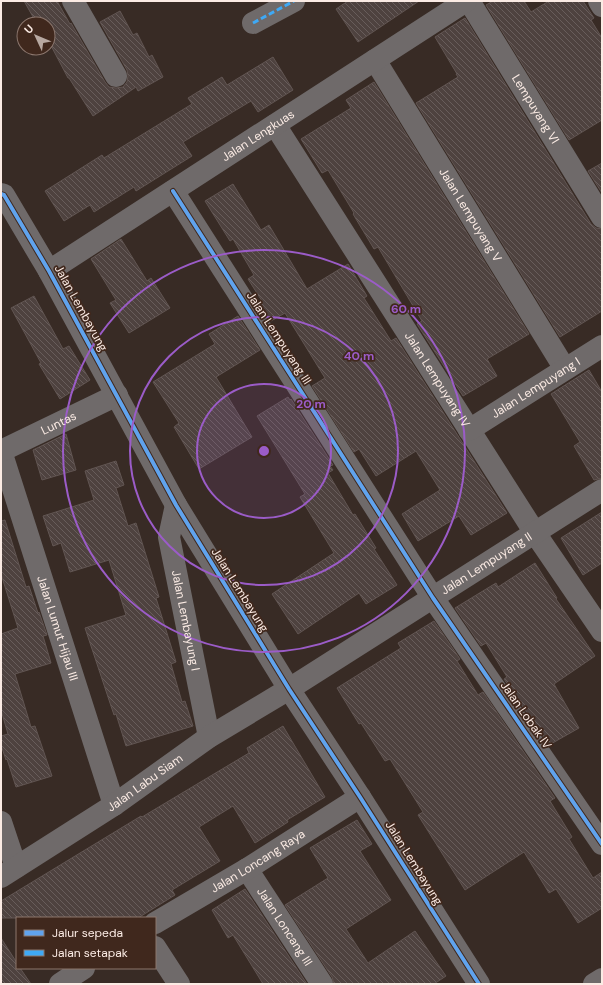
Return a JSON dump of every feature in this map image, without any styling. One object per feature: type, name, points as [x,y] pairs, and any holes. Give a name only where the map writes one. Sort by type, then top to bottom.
[{"type":"street","points":[[73,1],[116,76]]},
{"type":"street","points":[[253,23],[294,1]]},
{"type":"street","name":"Jalan Lengkuas","points":[[49,271],[466,1]]},
{"type":"street","name":"Lempuyang VI","points":[[469,1],[602,217]]},
{"type":"street","points":[[598,1],[602,6]]},
{"type":"street","name":"Jalan Lempuyang V","points":[[375,60],[565,369]]},
{"type":"street","name":"Jalan Lempuyang IV","points":[[275,125],[535,533],[602,631]]},
{"type":"street","name":"Jalan Lempuyang III","points":[[173,191],[433,598]]},
{"type":"street","name":"Jalan Lembayung","points":[[2,194],[49,271],[176,505],[289,689],[360,797],[479,984]]},
{"type":"street","name":"Jalan Lempuyang I","points":[[469,430],[602,346]]},
{"type":"street","name":"Luntas","points":[[1,451],[117,395]]},
{"type":"street","name":"Jalan Lumut Hijau III","points":[[1,451],[114,805]]},
{"type":"street","name":"Jalan Lempuyang II","points":[[289,689],[602,490]]},
{"type":"street","name":"Jalan Lembayung I","points":[[176,505],[169,537],[209,737]]},
{"type":"street","name":"Jalan Lobak IV","points":[[433,598],[596,822],[602,844]]},
{"type":"street","name":"Jalan Labu Siam","points":[[8,872],[114,805],[209,737],[289,689]]},
{"type":"street","name":"Jalan Loncang Raya","points":[[156,922],[247,869],[360,797]]},
{"type":"street","points":[[1,822],[8,872]]},
{"type":"street","name":"Jalan Loncang III","points":[[247,869],[322,984]]},
{"type":"street","points":[[156,949],[179,984]]},
{"type":"street","points":[[60,984],[82,969]]},
{"type":"street","points":[[594,984],[602,979]]},
{"type":"building","points":[[24,1],[57,1],[105,82],[109,87],[116,88],[123,87],[127,82],[127,70],[100,22],[120,11],[133,35],[137,33],[149,57],[152,55],[163,77],[138,91],[136,87],[93,116],[68,78],[56,55],[56,16],[32,16]]},
{"type":"building","points":[[348,1],[419,1],[358,42],[336,9]]},
{"type":"building","points":[[493,1],[524,1],[531,12],[549,1],[583,1],[594,18],[591,20],[602,38],[602,120],[569,140],[486,5]]},
{"type":"building","points":[[465,18],[591,224],[596,228],[602,229],[602,311],[560,337],[416,103],[458,77],[435,37]]},
{"type":"building","points":[[273,57],[293,90],[258,112],[251,101],[183,142],[192,156],[136,191],[134,187],[94,212],[90,205],[64,221],[45,191],[102,155],[104,158],[192,104],[188,98],[222,77],[227,85]]},
{"type":"building","points":[[374,82],[529,334],[487,359],[497,376],[463,396],[417,324],[422,321],[378,247],[374,249],[328,170],[322,173],[301,139],[351,108],[346,100]]},
{"type":"building","points":[[602,163],[602,193],[588,171]]},
{"type":"building","points":[[233,184],[261,230],[269,225],[307,289],[348,264],[367,296],[364,298],[391,341],[396,338],[507,513],[471,535],[459,516],[418,541],[402,514],[440,490],[416,451],[376,476],[359,449],[354,452],[312,386],[325,378],[285,313],[271,321],[259,303],[262,301],[248,279],[254,275],[233,239],[230,241],[205,201]]},
{"type":"building","points":[[121,239],[147,281],[151,278],[170,308],[129,333],[110,303],[116,300],[91,259]]},
{"type":"building","points":[[34,296],[63,349],[69,346],[90,380],[60,399],[39,364],[41,363],[11,308]]},
{"type":"building","points":[[238,316],[260,350],[216,377],[252,437],[199,469],[174,427],[179,423],[153,382],[215,344],[209,334]]},
{"type":"building","points":[[589,370],[602,392],[602,478],[594,480],[574,446],[580,442],[551,394]]},
{"type":"building","points":[[288,397],[290,400],[291,399],[333,465],[330,466],[333,470],[328,473],[353,515],[355,514],[376,548],[374,549],[397,585],[366,604],[359,593],[298,634],[272,594],[334,553],[300,497],[305,494],[257,416]]},
{"type":"building","points":[[66,434],[76,470],[42,480],[33,450]]},
{"type":"building","points":[[116,461],[124,485],[116,488],[128,526],[136,523],[159,597],[156,598],[176,662],[171,664],[182,702],[185,701],[193,726],[126,746],[85,628],[126,615],[109,560],[70,572],[61,543],[53,546],[43,516],[94,500],[85,471]]},
{"type":"building","points":[[602,512],[602,563],[583,575],[561,538]]},
{"type":"building","points":[[5,520],[26,587],[29,586],[47,635],[43,636],[51,663],[15,674],[31,727],[35,726],[52,776],[16,787],[1,745],[1,736],[8,734],[1,710],[1,634],[18,628],[1,574],[1,521]]},
{"type":"building","points":[[535,563],[557,598],[556,599],[595,656],[554,684],[579,728],[549,745],[504,679],[507,677],[486,643],[481,646],[455,608],[496,583],[498,587]]},
{"type":"building","points":[[434,621],[460,659],[457,661],[478,695],[483,692],[555,798],[550,801],[572,837],[569,839],[593,878],[602,872],[602,908],[578,923],[556,889],[549,893],[524,852],[465,890],[418,815],[423,812],[390,759],[385,761],[361,723],[359,724],[337,688],[401,648],[398,643]]},
{"type":"building","points":[[283,726],[325,797],[287,820],[288,822],[255,843],[233,806],[199,827],[220,861],[172,890],[175,895],[140,917],[1,918],[1,901],[141,816],[142,817],[249,753],[247,748]]},
{"type":"building","points":[[357,820],[372,844],[360,851],[391,900],[346,929],[368,963],[415,931],[446,976],[434,984],[334,984],[332,977],[285,905],[328,878],[310,848]]},
{"type":"building","points":[[245,889],[307,984],[263,984],[233,935],[228,938],[212,910]]},
{"type":"building","points":[[1,938],[16,961],[16,969],[21,969],[31,984],[1,984]]},
{"type":"marked path","points":[[253,23],[294,1]]},
{"type":"cycle path","points":[[173,191],[433,598],[602,844]]},
{"type":"cycle path","points":[[1,194],[4,195],[49,271],[176,505],[289,689],[360,797],[479,984]]}]
